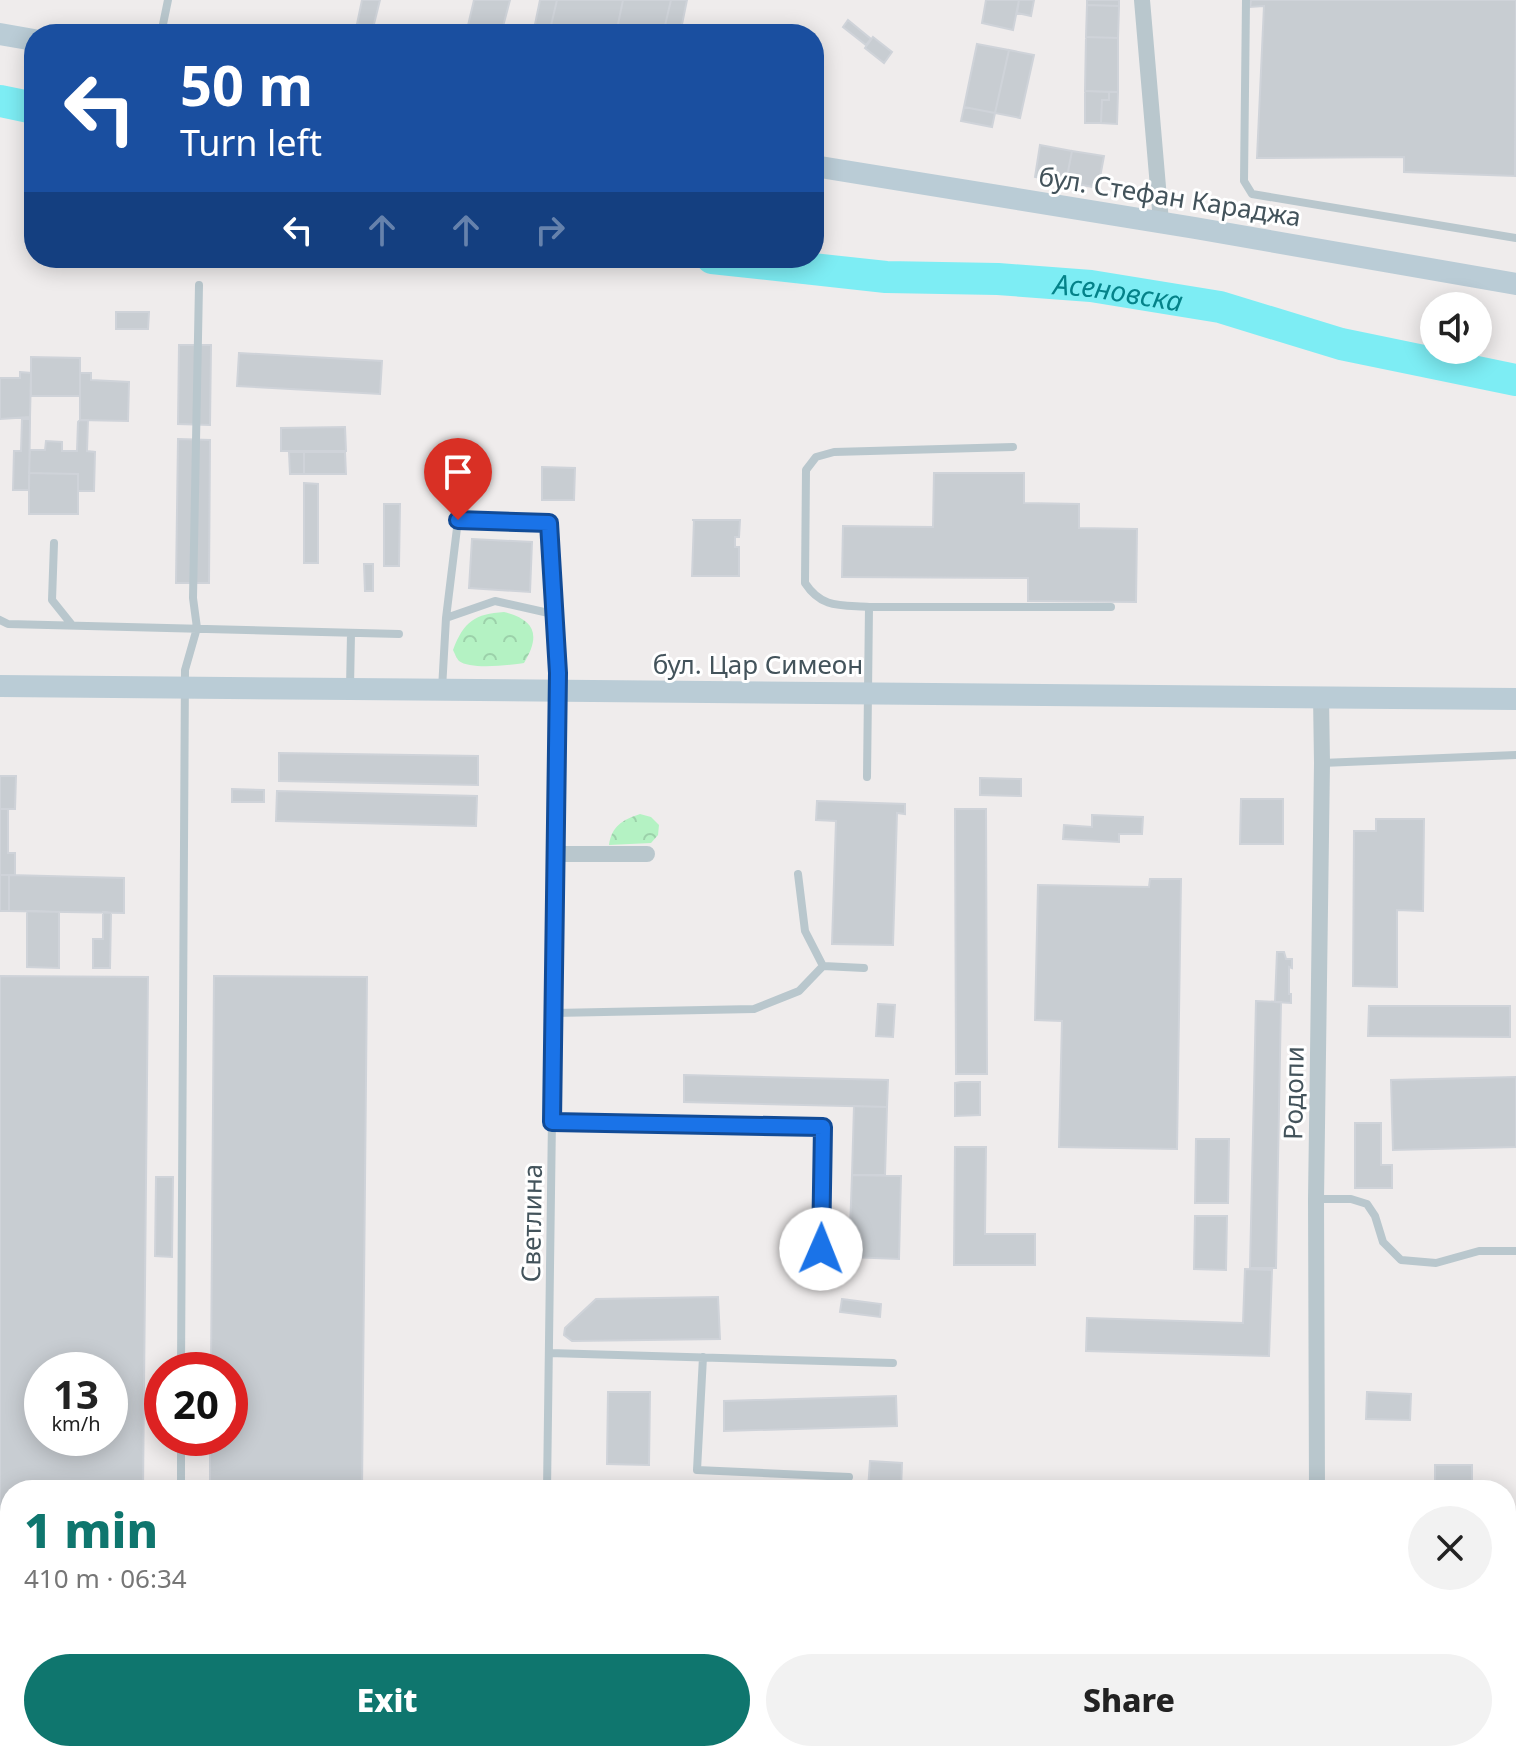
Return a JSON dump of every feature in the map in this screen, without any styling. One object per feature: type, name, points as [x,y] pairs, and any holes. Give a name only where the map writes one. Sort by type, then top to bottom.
[{"type":"main road","points":[[0,34],[24,38]]},
{"type":"main road","name":"бул. Стефан Караджа","points":[[824,168],[1516,284]]},
{"type":"main road","name":"бул. Цар Симеон","points":[[0,686],[1516,699]]},
{"type":"street","points":[[1142,0],[1161,222]]},
{"type":"street","name":"Родопи","points":[[1317,1480],[1316,1199],[1321,696]]},
{"type":"street","points":[[555,854],[647,854]]},
{"type":"lane","points":[[163,24],[168,0]]},
{"type":"lane","points":[[1246,0],[1244,181],[1252,194],[1516,238]]},
{"type":"lane","points":[[181,1352],[185,670],[197,628],[193,598],[199,285]]},
{"type":"lane","points":[[1013,447],[834,452],[816,457],[806,470],[805,583],[814,597],[830,604],[869,607],[1111,607]]},
{"type":"lane","name":"Светлина","points":[[446,618],[458,520],[549,523],[558,690],[547,1480]]},
{"type":"lane","points":[[54,543],[52,600],[72,625]]},
{"type":"lane","points":[[442,689],[446,618],[495,601],[553,614]]},
{"type":"lane","points":[[867,777],[869,607]]},
{"type":"lane","points":[[0,620],[8,624],[399,634]]},
{"type":"lane","points":[[350,689],[351,633]]},
{"type":"lane","points":[[1322,763],[1516,755]]},
{"type":"lane","points":[[798,874],[805,931],[823,966]]},
{"type":"lane","points":[[554,1013],[754,1009],[799,991],[823,966],[864,968]]},
{"type":"lane","points":[[552,1122],[823,1127],[821,1249]]},
{"type":"lane","points":[[1316,1199],[1351,1199],[1367,1204],[1375,1216],[1383,1242],[1401,1260],[1436,1263],[1479,1251],[1516,1251]]},
{"type":"lane","points":[[549,1353],[893,1363]]},
{"type":"lane","points":[[703,1357],[697,1470],[849,1477]]},
{"type":"lane","points":[[181,1456],[181,1480]]},
{"type":"green space","points":[[504,612],[523,619],[532,630],[532,644],[524,663],[481,666],[459,661],[453,650],[466,626],[478,617]]},
{"type":"green space","points":[[640,814],[651,817],[659,825],[658,835],[651,843],[609,845],[619,825]]},
{"type":"building","points":[[362,0],[380,0],[374,24],[357,24]]},
{"type":"building","points":[[474,0],[510,0],[504,24],[468,24]]},
{"type":"building","points":[[540,0],[557,0],[551,24],[535,24]]},
{"type":"building","points":[[557,0],[623,0],[618,24],[551,24]]},
{"type":"building","points":[[623,0],[671,0],[665,24],[618,24]]},
{"type":"building","points":[[671,0],[687,0],[682,24],[665,24]]},
{"type":"building","points":[[986,0],[1019,0],[1013,30],[982,23]]},
{"type":"building","points":[[1019,0],[1034,0],[1031,16],[1017,13]]},
{"type":"building","points":[[1087,0],[1119,0],[1119,6],[1087,5]]},
{"type":"building","points":[[1251,0],[1516,0],[1515,176],[1404,172],[1404,157],[1257,158],[1264,6],[1250,7]]},
{"type":"building","points":[[1087,5],[1119,6],[1118,38],[1086,37]]},
{"type":"building","points":[[848,20],[871,39],[866,45],[843,27]]},
{"type":"building","points":[[873,37],[892,52],[884,63],[865,48]]},
{"type":"building","points":[[1086,37],[1118,38],[1118,92],[1085,91]]},
{"type":"building","points":[[977,44],[1009,50],[995,113],[964,107]]},
{"type":"building","points":[[1009,50],[1034,55],[1020,118],[995,113]]},
{"type":"building","points":[[1085,91],[1109,92],[1109,100],[1102,100],[1101,123],[1085,123]]},
{"type":"building","points":[[1109,92],[1118,92],[1117,124],[1101,123],[1102,100],[1109,100]]},
{"type":"building","points":[[964,107],[995,113],[992,127],[961,121]]},
{"type":"building","points":[[1040,145],[1072,151],[1066,182],[1035,177]]},
{"type":"building","points":[[1072,151],[1104,156],[1098,188],[1066,182]]},
{"type":"building","points":[[116,312],[149,312],[148,329],[116,329]]},
{"type":"building","points":[[179,345],[211,345],[210,425],[178,424]]},
{"type":"building","points":[[239,353],[382,361],[380,394],[237,386]]},
{"type":"building","points":[[31,357],[80,358],[80,396],[31,396]]},
{"type":"building","points":[[20,372],[31,373],[30,417],[0,419],[0,378],[20,378]]},
{"type":"building","points":[[80,373],[91,373],[91,380],[129,382],[128,421],[80,420]]},
{"type":"building","points":[[22,419],[30,419],[29,490],[13,490],[14,451],[21,451]]},
{"type":"building","points":[[80,420],[88,420],[87,451],[95,452],[94,491],[78,491],[78,474],[29,473],[30,450],[45,450],[46,441],[62,442],[62,451],[77,451]]},
{"type":"building","points":[[345,427],[346,451],[281,451],[281,428]]},
{"type":"building","points":[[178,439],[210,440],[209,583],[176,583]]},
{"type":"building","points":[[289,452],[304,452],[304,474],[290,474]]},
{"type":"building","points":[[304,452],[345,452],[346,474],[304,474]]},
{"type":"building","points":[[542,467],[575,468],[574,500],[542,500]]},
{"type":"building","points":[[29,473],[78,474],[78,514],[29,514]]},
{"type":"building","points":[[934,473],[1024,473],[1024,503],[1079,504],[1079,528],[1137,529],[1136,602],[1028,601],[1028,578],[842,577],[843,526],[933,527]]},
{"type":"building","points":[[304,483],[318,484],[318,563],[304,563]]},
{"type":"building","points":[[384,504],[400,504],[399,566],[384,566]]},
{"type":"building","points":[[694,520],[740,520],[739,537],[735,537],[735,547],[739,547],[739,576],[692,576]]},
{"type":"building","points":[[472,539],[532,542],[530,592],[469,588]]},
{"type":"building","points":[[364,564],[373,564],[373,591],[365,591]]},
{"type":"building","points":[[279,753],[478,756],[478,785],[279,781]]},
{"type":"building","points":[[0,776],[16,776],[15,809],[0,809]]},
{"type":"building","points":[[980,778],[1021,779],[1021,796],[980,795]]},
{"type":"building","points":[[232,789],[264,790],[264,802],[232,802]]},
{"type":"building","points":[[277,791],[477,796],[476,826],[276,821]]},
{"type":"building","points":[[1241,799],[1283,799],[1283,844],[1240,844]]},
{"type":"building","points":[[817,801],[905,804],[905,814],[897,813],[893,945],[832,944],[836,821],[816,820]]},
{"type":"building","points":[[0,809],[8,809],[8,853],[15,853],[15,875],[0,875]]},
{"type":"building","points":[[955,809],[986,809],[987,1074],[956,1074]]},
{"type":"building","points":[[1092,815],[1143,817],[1142,834],[1119,834],[1119,842],[1063,839],[1064,825],[1092,827]]},
{"type":"building","points":[[1376,819],[1424,819],[1423,911],[1397,910],[1397,987],[1353,986],[1354,831],[1376,831]]},
{"type":"building","points":[[0,875],[9,875],[9,911],[0,911]]},
{"type":"building","points":[[9,875],[124,878],[124,913],[9,911]]},
{"type":"building","points":[[1150,879],[1181,879],[1177,1149],[1059,1147],[1062,1021],[1035,1020],[1038,885],[1149,887]]},
{"type":"building","points":[[27,911],[59,912],[59,968],[27,967]]},
{"type":"building","points":[[103,912],[111,913],[110,968],[93,968],[93,939],[103,939]]},
{"type":"building","points":[[1277,952],[1284,952],[1286,959],[1292,959],[1292,968],[1289,967],[1291,1003],[1275,1002]]},
{"type":"building","points":[[0,976],[148,977],[143,1480],[0,1480]]},
{"type":"building","points":[[214,976],[367,977],[362,1480],[210,1480],[210,1456],[248,1456],[248,1352],[211,1352]]},
{"type":"building","points":[[1256,1001],[1281,1002],[1276,1268],[1250,1268]]},
{"type":"building","points":[[878,1004],[895,1005],[893,1037],[876,1036]]},
{"type":"building","points":[[1369,1006],[1510,1006],[1510,1037],[1368,1036]]},
{"type":"building","points":[[684,1075],[888,1080],[887,1107],[684,1102]]},
{"type":"building","points":[[1516,1077],[1516,1147],[1393,1150],[1391,1080]]},
{"type":"building","points":[[980,1082],[980,1115],[955,1116],[955,1083]]},
{"type":"building","points":[[854,1106],[887,1107],[885,1175],[852,1175]]},
{"type":"building","points":[[1355,1123],[1381,1123],[1381,1165],[1392,1165],[1392,1188],[1355,1188]]},
{"type":"building","points":[[1196,1139],[1229,1139],[1228,1203],[1195,1203]]},
{"type":"building","points":[[955,1147],[986,1147],[985,1234],[1035,1234],[1035,1265],[954,1265]]},
{"type":"building","points":[[852,1175],[901,1176],[899,1259],[849,1257]]},
{"type":"building","points":[[156,1177],[173,1177],[172,1257],[155,1256]]},
{"type":"building","points":[[1195,1216],[1227,1216],[1226,1270],[1194,1269]]},
{"type":"building","points":[[1245,1269],[1272,1270],[1269,1356],[1086,1351],[1087,1318],[1243,1323]]},
{"type":"building","points":[[718,1297],[720,1339],[572,1341],[564,1335],[565,1328],[596,1299]]},
{"type":"building","points":[[842,1299],[881,1304],[880,1317],[840,1312]]},
{"type":"building","points":[[608,1392],[650,1392],[649,1465],[607,1464]]},
{"type":"building","points":[[1367,1392],[1411,1394],[1410,1420],[1366,1419]]},
{"type":"building","points":[[896,1396],[897,1426],[724,1431],[724,1401]]},
{"type":"building","points":[[870,1461],[902,1463],[901,1480],[869,1480]]},
{"type":"building","points":[[1435,1465],[1472,1465],[1472,1480],[1435,1480]]},
{"type":"waterway","name":"Асеновска","points":[[0,101],[24,106]]},
{"type":"waterway","name":"Асеновска","points":[[804,268],[886,277],[998,279],[1091,286],[1220,307],[1341,344],[1516,380]]},
{"type":"route","points":[[458,520],[549,523],[558,673],[552,1122],[823,1127],[821,1249]]}]
